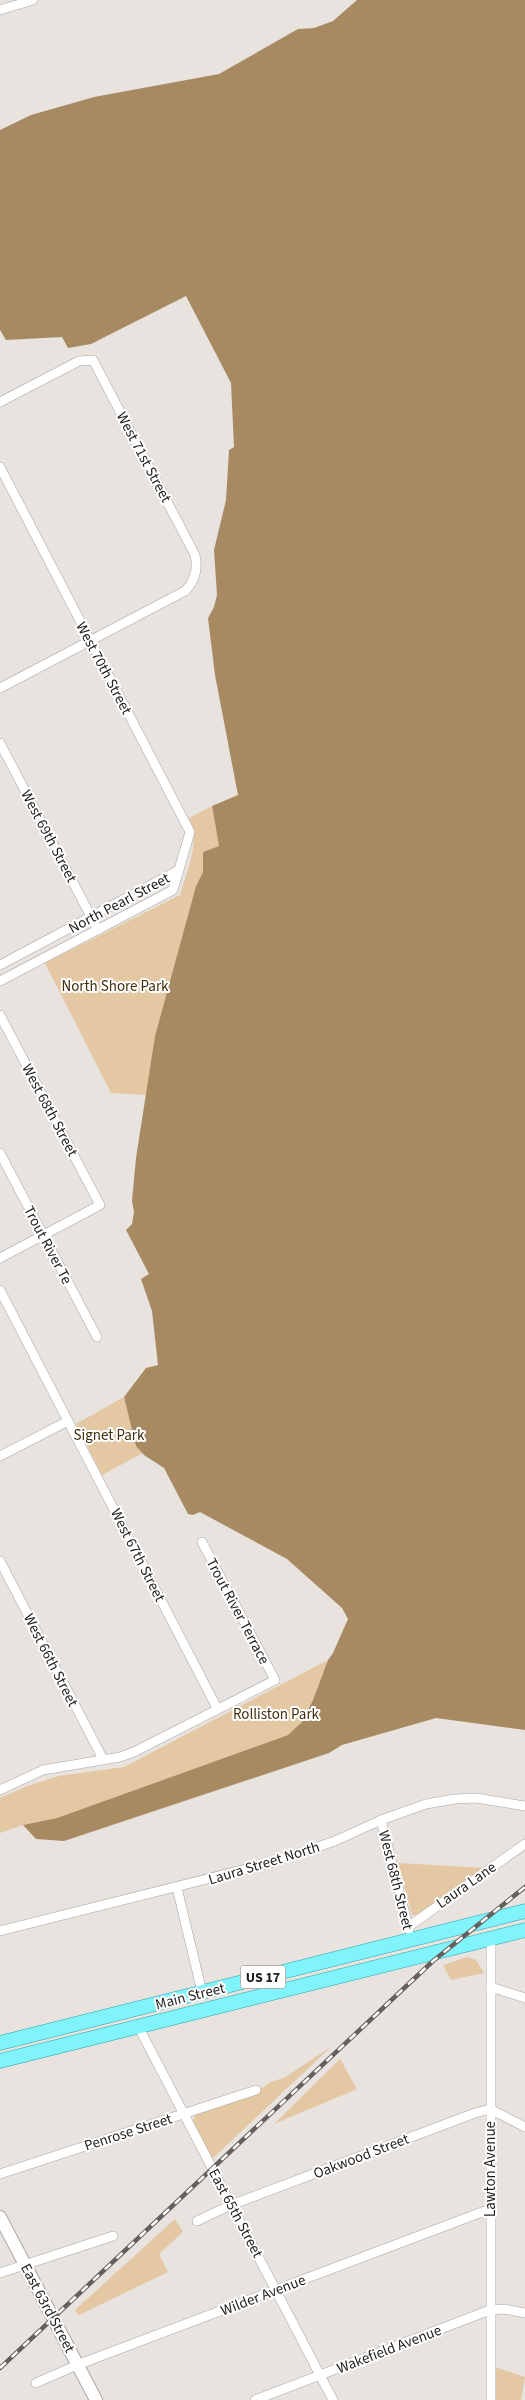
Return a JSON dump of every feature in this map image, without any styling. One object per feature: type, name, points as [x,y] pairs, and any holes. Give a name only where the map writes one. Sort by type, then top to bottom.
[{"type":"main road","name":"Main Street","points":[[0,2043],[354,1954],[410,1933],[525,1911]]},
{"type":"main road","name":"Main Street","points":[[0,2061],[525,1930]]},
{"type":"main road","points":[[138,2026],[146,2017],[199,2002],[251,1980]]},
{"type":"street","points":[[0,10],[33,0]]},
{"type":"street","name":"West 71st Street","points":[[0,402],[79,361],[93,360],[196,554],[196,571],[191,585],[184,591],[90,642]]},
{"type":"street","name":"West 70th Street","points":[[0,467],[190,832],[178,870]]},
{"type":"street","points":[[0,688],[90,642]]},
{"type":"street","name":"West 69th Street","points":[[0,742],[98,930]]},
{"type":"street","name":"North Pearl Street","points":[[0,965],[92,918],[178,870]]},
{"type":"street","name":"North Pearl Street","points":[[0,981],[173,890],[178,870]]},
{"type":"street","name":"West 68th Street","points":[[0,1014],[100,1206],[43,1235]]},
{"type":"street","name":"Trout River Te","points":[[0,1153],[97,1337]]},
{"type":"street","points":[[0,1258],[43,1235]]},
{"type":"street","name":"West 67th Street","points":[[0,1290],[217,1708]]},
{"type":"street","points":[[0,1456],[68,1421]]},
{"type":"street","name":"Trout River Terrace","points":[[202,1542],[275,1680],[217,1708]]},
{"type":"street","name":"West 66th Street","points":[[0,1561],[103,1759]]},
{"type":"street","points":[[0,1790],[43,1770],[134,1752],[217,1708]]},
{"type":"street","name":"Laura Street North","points":[[0,1931],[177,1888],[295,1855],[426,1804],[455,1798],[476,1798],[525,1806]]},
{"type":"street","name":"West 68th Street","points":[[381,1820],[410,1933]]},
{"type":"street","name":"Laura Lane","points":[[410,1933],[525,1844]]},
{"type":"street","points":[[177,1888],[202,1992]]},
{"type":"street","name":"Lawton Avenue","points":[[491,1938],[491,2400]]},
{"type":"street","points":[[354,1954],[358,1972]]},
{"type":"street","points":[[491,1987],[525,1998]]},
{"type":"street","name":"East 65th Street","points":[[138,2026],[333,2400]]},
{"type":"street","name":"Penrose Street","points":[[0,2174],[256,2090]]},
{"type":"street","points":[[490,2109],[525,2127]]},
{"type":"street","name":"Oakwood Street","points":[[197,2221],[232,2205],[490,2109]]},
{"type":"street","name":"Wilder Avenue","points":[[36,2383],[77,2365],[490,2209]]},
{"type":"street","name":"East 63rd Street","points":[[0,2217],[96,2400]]},
{"type":"street","points":[[0,2273],[113,2236]]},
{"type":"street","name":"Wakefield Avenue","points":[[255,2400],[490,2310],[504,2309],[525,2313]]},
{"type":"green space","name":"North Shore Park","points":[[212,806],[219,846],[203,852],[203,872],[196,886],[155,1036],[147,1095],[111,1093],[45,963],[180,895],[192,856],[194,837],[189,818]]},
{"type":"green space","name":"Signet Park","points":[[124,1397],[136,1446],[143,1453],[102,1475],[76,1424]]},
{"type":"green space","name":"Rolliston Park","points":[[328,1660],[313,1700],[302,1722],[288,1735],[57,1818],[23,1825],[0,1833],[0,1798],[27,1786],[59,1776],[124,1767]]},
{"type":"green space","points":[[398,1863],[486,1868],[420,1915],[412,1915]]},
{"type":"green space","points":[[467,1957],[476,1960],[484,1973],[451,1980],[443,1965]]},
{"type":"green space","points":[[332,2046],[212,2159],[193,2122],[195,2115],[252,2095],[270,2082],[284,2078]]},
{"type":"green space","points":[[340,2059],[357,2089],[274,2124]]},
{"type":"green space","points":[[175,2219],[183,2232],[159,2254],[168,2272],[79,2315],[75,2310]]},
{"type":"green space","points":[[495,2367],[525,2377],[521,2400],[496,2400]]},
{"type":"shaded area","points":[[357,0],[525,0],[525,1730],[436,1718],[342,1745],[329,1753],[64,1841],[36,1839],[23,1825],[57,1818],[288,1735],[302,1722],[313,1700],[328,1660],[348,1619],[342,1608],[287,1559],[200,1512],[193,1515],[188,1514],[164,1468],[144,1455],[136,1446],[124,1397],[146,1368],[158,1365],[152,1311],[141,1279],[149,1274],[126,1230],[132,1224],[134,1212],[132,1201],[136,1158],[155,1036],[196,886],[203,872],[203,852],[219,846],[212,806],[238,795],[215,675],[208,618],[214,607],[217,595],[214,550],[226,500],[229,450],[234,447],[231,383],[186,296],[91,344],[68,348],[62,337],[6,340],[0,330],[0,130],[31,115],[94,97],[219,74],[298,29],[314,28],[333,21]]},
{"type":"railway","points":[[0,2368],[433,1961],[525,1887]]}]
